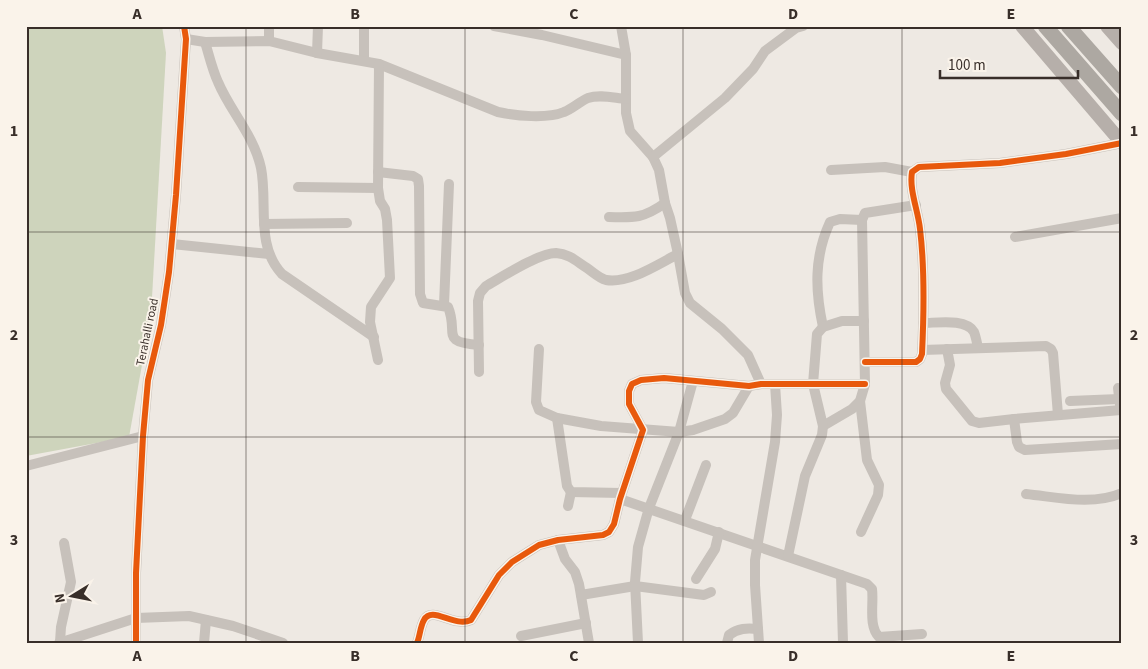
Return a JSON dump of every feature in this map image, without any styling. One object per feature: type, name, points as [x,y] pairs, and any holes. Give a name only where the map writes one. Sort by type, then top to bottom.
[{"type":"highway","points":[[1045,26],[1122,114]]},
{"type":"highway","points":[[1068,26],[1122,87]]},
{"type":"main road","points":[[1022,26],[1122,143]]},
{"type":"main road","points":[[1107,26],[1122,43]]},
{"type":"street","name":"Terahalli road","points":[[136,643],[136,573],[143,436],[148,380],[161,325],[172,244],[186,39],[184,26]]},
{"type":"street","points":[[269,26],[269,41]]},
{"type":"street","points":[[317,53],[318,26]]},
{"type":"street","points":[[364,26],[364,61]]},
{"type":"street","points":[[494,26],[542,34],[626,54]]},
{"type":"street","points":[[621,26],[626,54],[626,114],[630,131],[653,157],[662,182],[665,204],[678,254],[684,293],[690,303],[722,329],[748,355],[762,384]]},
{"type":"street","points":[[653,157],[725,98],[753,69],[765,51],[796,28],[802,26]]},
{"type":"street","points":[[186,39],[204,42],[269,41],[317,53],[379,64],[498,112],[512,115],[564,112],[588,98],[603,96],[626,99]]},
{"type":"street","points":[[204,42],[218,82],[247,132],[260,167],[264,224],[269,254],[274,266],[282,274],[374,337]]},
{"type":"street","points":[[378,360],[370,322],[371,307],[390,278],[387,220],[385,209],[380,201],[378,188],[379,64]]},
{"type":"street","points":[[831,170],[885,167],[912,172],[919,167],[1000,163],[1066,154],[1122,143]]},
{"type":"street","points":[[378,172],[414,176],[418,179],[420,294],[423,303],[448,307],[452,334],[456,342],[479,345]]},
{"type":"street","points":[[865,362],[916,362],[920,359],[924,301],[920,229],[911,180],[912,172]]},
{"type":"street","points":[[444,305],[450,184]]},
{"type":"street","points":[[298,186],[378,188]]},
{"type":"street","points":[[609,217],[634,218],[651,213],[665,204]]},
{"type":"street","points":[[861,532],[878,496],[879,485],[865,452],[860,401],[865,384],[862,220],[865,213],[871,211],[916,206]]},
{"type":"street","points":[[1016,237],[1122,218]]},
{"type":"street","points":[[823,326],[818,304],[816,281],[824,235],[830,222],[840,219],[862,220]]},
{"type":"street","points":[[264,224],[347,224]]},
{"type":"street","points":[[172,244],[269,254]]},
{"type":"street","points":[[479,372],[478,301],[480,293],[486,286],[539,256],[554,253],[568,255],[606,280],[620,281],[633,277],[678,254]]},
{"type":"street","points":[[788,556],[805,476],[818,445],[823,426],[813,384],[817,334],[823,326],[842,321],[864,321]]},
{"type":"street","points":[[923,322],[960,323],[969,326],[974,333],[978,348]]},
{"type":"street","points":[[922,350],[1046,346],[1053,353],[1058,415]]},
{"type":"street","points":[[538,349],[536,402],[539,410],[557,418],[643,430],[679,432],[693,430],[733,413],[749,386]]},
{"type":"street","points":[[947,349],[950,365],[945,383],[946,389],[972,421],[979,424],[1058,415],[1121,413],[1118,393],[1070,401]]},
{"type":"street","points":[[417,643],[424,619],[429,615],[435,614],[458,622],[471,620],[499,575],[539,545],[558,540],[603,535],[609,532],[614,524],[620,496],[643,430],[630,404],[629,392],[632,384],[641,380],[664,378],[749,386],[762,384],[865,384]]},
{"type":"street","points":[[638,643],[635,586],[638,547],[648,508],[679,432],[693,381]]},
{"type":"street","points":[[759,643],[755,560],[775,442],[777,415],[775,384]]},
{"type":"street","points":[[823,426],[852,409],[860,401]]},
{"type":"street","points":[[557,418],[567,486],[571,492],[568,506]]},
{"type":"street","points":[[1014,419],[1019,448],[1025,450],[1122,444]]},
{"type":"street","points":[[26,466],[143,436]]},
{"type":"street","points":[[685,520],[706,465]]},
{"type":"street","points":[[571,492],[620,496],[648,508],[867,584],[872,589],[873,626],[879,637],[922,634]]},
{"type":"street","points":[[1026,494],[1097,500],[1122,493]]},
{"type":"street","points":[[696,578],[715,549],[719,532]]},
{"type":"street","points":[[558,540],[565,559],[575,572],[590,643]]},
{"type":"street","points":[[64,543],[71,582],[61,627],[60,643],[136,618],[189,616],[233,626],[277,642]]},
{"type":"street","points":[[841,575],[843,643]]},
{"type":"street","points":[[581,595],[635,586],[704,594],[712,592]]},
{"type":"street","points":[[204,643],[206,620]]},
{"type":"street","points":[[521,636],[586,623]]},
{"type":"street","points":[[724,642],[736,630],[746,628],[758,629]]},
{"type":"green space","points":[[26,26],[162,26],[166,53],[151,315],[129,437],[26,456]]},
{"type":"cycle path","points":[[136,643],[136,573],[143,436],[148,380],[161,325],[169,272],[186,39],[184,26]]},
{"type":"cycle path","points":[[865,362],[916,362],[922,354],[923,260],[919,222],[911,179],[912,172],[919,167],[1000,163],[1066,154],[1122,143]]},
{"type":"cycle path","points":[[417,643],[424,620],[428,616],[432,615],[464,622],[471,620],[499,575],[512,562],[539,545],[558,540],[603,535],[609,532],[614,524],[620,499],[643,430],[629,404],[629,391],[632,384],[641,380],[664,378],[749,386],[761,384],[865,384]]}]
